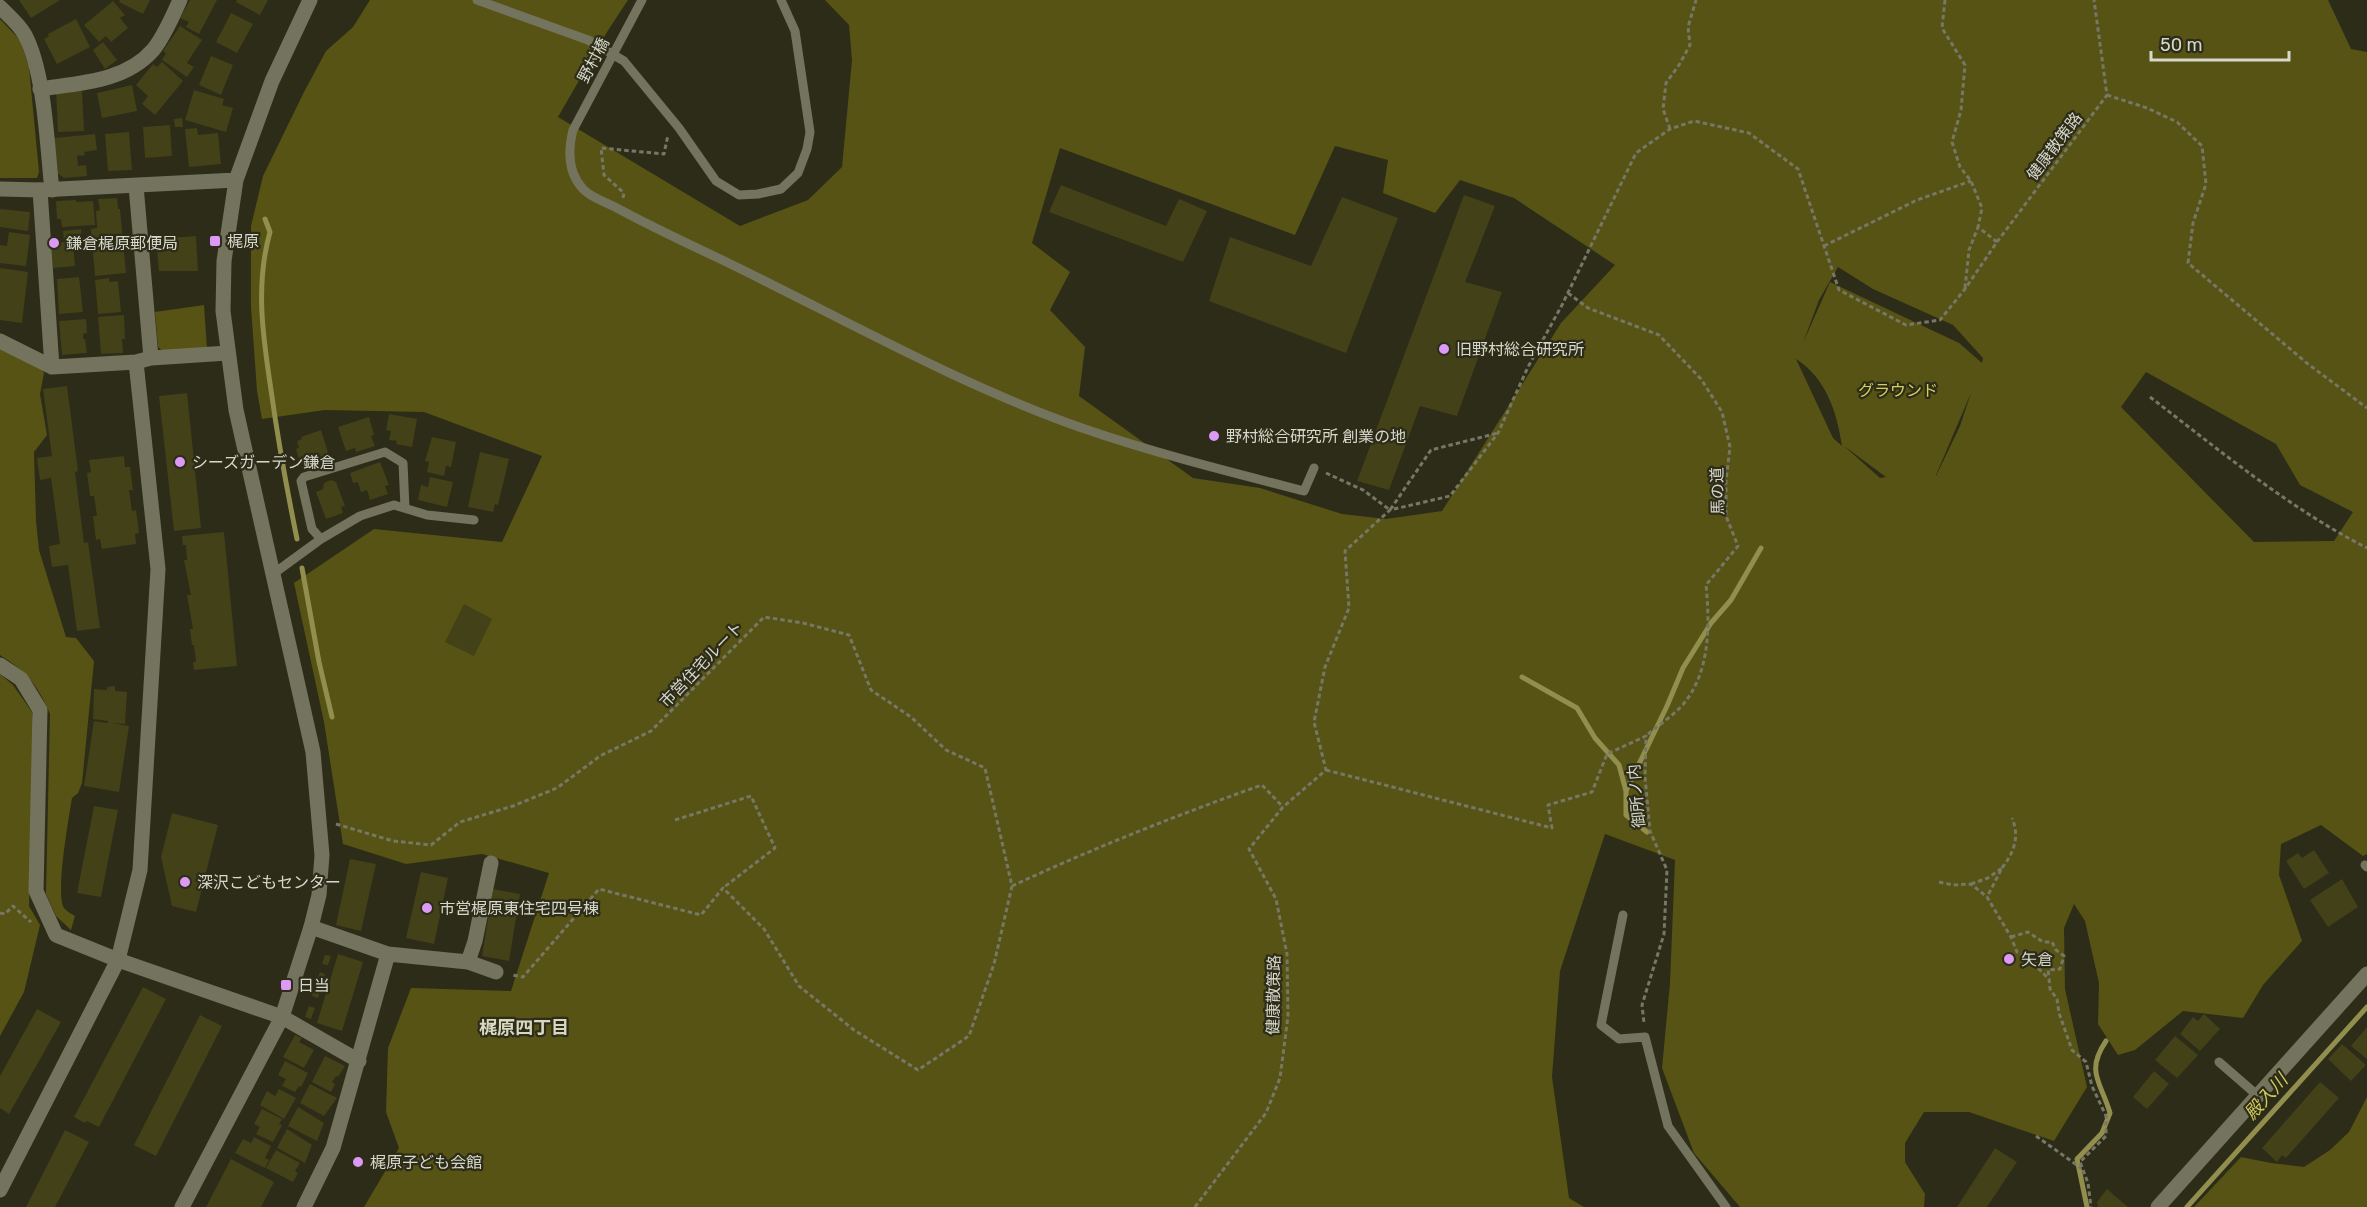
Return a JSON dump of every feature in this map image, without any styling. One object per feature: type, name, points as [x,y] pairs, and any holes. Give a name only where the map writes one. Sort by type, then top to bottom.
[{"type":"street","points":[[40,89],[108,78],[137,65],[153,49],[167,29],[180,0]]},
{"type":"street","points":[[182,1207],[282,1017],[319,895],[322,855],[314,752],[236,410],[223,311],[224,261],[236,180],[272,81],[310,0]]},
{"type":"street","points":[[0,7],[24,32],[31,50],[40,89],[52,367]]},
{"type":"street","points":[[0,189],[46,190],[236,180]]},
{"type":"street","points":[[0,1191],[118,960],[140,870],[158,569],[143,360],[136,186]]},
{"type":"street","points":[[0,341],[52,367],[228,353]]},
{"type":"street","points":[[0,664],[21,679],[40,710],[36,891],[56,935],[118,960],[282,1017],[359,1061]]},
{"type":"street","points":[[468,962],[475,941],[491,863]]},
{"type":"street","points":[[311,927],[388,954],[468,962],[496,972]]},
{"type":"street","points":[[304,1207],[333,1148],[388,954]]},
{"type":"street","points":[[2158,1207],[2367,974]]},
{"type":"lane","points":[[477,0],[588,40],[624,61],[674,121],[716,182],[738,195],[781,189],[798,173],[807,149],[810,132],[795,31],[781,0]]},
{"type":"lane","name":"野村橋","points":[[622,211],[585,191],[574,177],[569,148],[573,130],[641,2]]},
{"type":"lane","points":[[622,211],[661,233],[717,258],[957,376],[1081,427],[1215,468],[1304,491],[1314,468]]},
{"type":"lane","points":[[321,538],[312,529],[301,481],[304,477],[385,452],[403,463],[405,508]]},
{"type":"lane","points":[[273,574],[321,538],[360,516],[394,505],[452,519],[474,520]]},
{"type":"lane","points":[[1623,915],[1601,1025],[1619,1039],[1645,1036],[1668,1126],[1726,1207]]},
{"type":"lane","points":[[2219,1062],[2257,1095]]},
{"type":"path","points":[[1314,468],[1363,490],[1390,510],[1450,496],[1498,433],[1528,367],[1636,153],[1670,129],[1663,109],[1666,83],[1690,45],[1688,27],[1696,0]]},
{"type":"path","points":[[1944,0],[1942,28],[1965,65],[1960,110],[1952,142],[1960,167],[1971,181],[1982,208],[1969,250],[1965,290]]},
{"type":"path","points":[[2094,0],[2107,95],[2147,108],[2177,122],[2202,146],[2206,184],[2193,223],[2188,263],[2308,364],[2367,408]]},
{"type":"path","name":"健康散策路","points":[[1670,129],[1694,121],[1749,133],[1798,169],[1839,290],[1906,325],[1940,320],[1965,290],[1997,242],[2107,95]]},
{"type":"path","points":[[622,211],[624,193],[604,175],[601,148],[664,154],[674,121]]},
{"type":"path","points":[[1824,246],[1917,200],[1971,181]]},
{"type":"path","points":[[1978,227],[1997,242]]},
{"type":"path","name":"馬の道","points":[[1567,293],[1588,308],[1659,335],[1701,379],[1722,412],[1730,447],[1726,481],[1726,516],[1738,546],[1707,585],[1708,622],[1699,681],[1683,704],[1646,736]]},
{"type":"path","points":[[2150,397],[2284,496],[2341,534],[2367,548]]},
{"type":"path","points":[[1326,770],[1314,722],[1325,667],[1349,608],[1345,551],[1390,510],[1431,450],[1498,433]]},
{"type":"path","name":"市営住宅ルート","points":[[320,818],[356,832],[393,841],[431,845],[460,822],[513,806],[557,788],[600,756],[651,731],[764,617],[803,623],[849,635],[871,690],[911,717],[946,750],[985,768],[1012,886]]},
{"type":"path","name":"御所ノ内","points":[[1326,770],[1552,828],[1548,806],[1592,792],[1607,754],[1646,736],[1645,777],[1650,831],[1667,870],[1664,934],[1642,1005],[1645,1036]]},
{"type":"path","name":"健康散策路","points":[[1195,1207],[1266,1113],[1280,1078],[1288,1016],[1287,954],[1276,899],[1249,849],[1283,807],[1326,770]]},
{"type":"path","points":[[723,888],[764,929],[799,986],[854,1030],[918,1070],[969,1036],[994,964],[1012,886],[1119,838],[1262,785],[1283,807]]},
{"type":"path","points":[[496,972],[523,977],[599,889],[701,915],[723,888],[775,848],[751,796],[675,820]]},
{"type":"path","points":[[1987,897],[2015,846],[2017,830],[2012,818]]},
{"type":"path","points":[[1939,882],[1953,885],[1971,884],[1988,878],[2002,868]]},
{"type":"path","points":[[1971,884],[1987,897],[2011,937],[2017,952],[2031,961],[2049,979]]},
{"type":"path","points":[[0,913],[5,914],[13,906],[41,934],[47,938],[56,935]]},
{"type":"path","points":[[2011,937],[2028,932],[2043,942],[2052,942],[2056,950],[2064,956],[2060,969],[2048,970],[2050,989],[2057,999],[2072,1050],[2085,1062],[2092,1086],[2106,1116],[2106,1136],[2080,1162],[2088,1183],[2091,1207]]},
{"type":"path","points":[[2036,1136],[2082,1169]]},
{"type":"green space","name":"グラウンド","points":[[370,0],[628,0],[558,117],[740,226],[808,200],[842,167],[852,60],[849,25],[825,0],[2328,0],[2351,49],[2367,52],[2367,854],[2363,856],[2321,825],[2281,844],[2279,875],[2302,941],[2263,985],[2243,1018],[2183,1011],[2135,1050],[2118,1055],[2098,1024],[2099,983],[2085,921],[2074,904],[2064,928],[2065,989],[2087,1087],[2054,1141],[1969,1112],[1924,1112],[1905,1143],[1905,1162],[1925,1194],[1924,1207],[1740,1207],[1694,1153],[1662,1068],[1670,983],[1675,860],[1605,834],[1560,971],[1552,1077],[1569,1198],[1584,1207],[364,1207],[399,1148],[386,1112],[388,1048],[411,988],[511,991],[549,873],[482,854],[406,864],[343,844],[324,722],[294,583],[374,529],[502,542],[542,456],[424,412],[325,410],[262,419],[257,391],[251,307],[251,226],[263,176],[304,92],[326,51],[353,27]],"holes":[[[1335,146],[1388,160],[1383,193],[1435,213],[1460,180],[1514,198],[1615,265],[1561,323],[1442,511],[1386,519],[1342,514],[1260,488],[1193,478],[1079,396],[1085,347],[1050,310],[1070,272],[1032,243],[1060,148],[1295,235]],[[1838,267],[1873,289],[1953,325],[1983,358],[1982,363],[1959,343],[1830,282],[1803,343],[1819,300]],[[1796,359],[1815,376],[1828,397],[1837,421],[1842,446],[1833,438]],[[2146,372],[2276,444],[2300,485],[2353,512],[2334,541],[2254,542],[2121,407]],[[1971,393],[1960,426],[1936,476]],[[1844,446],[1886,477],[1880,478]]]},
{"type":"green space","points":[[0,19],[20,40],[29,67],[39,172],[37,178],[0,178]]},
{"type":"green space","points":[[204,305],[207,349],[164,352],[158,347],[155,312]]},
{"type":"green space","points":[[0,349],[41,368],[44,373],[40,394],[47,435],[34,452],[39,550],[66,637],[76,638],[94,661],[82,783],[78,793],[72,798],[62,872],[61,888],[64,908],[75,916],[71,930],[56,916],[46,894],[50,714],[30,680],[0,655]]},
{"type":"green space","points":[[0,674],[13,685],[32,712],[34,734],[29,906],[40,925],[24,992],[0,1036]]},
{"type":"green space","points":[[2367,1097],[2367,1207],[2194,1207],[2241,1157],[2304,1167],[2330,1150],[2349,1132]]},
{"type":"building","points":[[19,0],[60,0],[31,18]]},
{"type":"building","points":[[120,0],[150,0],[143,14],[119,2]]},
{"type":"building","points":[[190,0],[217,0],[199,34],[186,27],[189,22],[180,18]]},
{"type":"building","points":[[237,0],[268,0],[260,15],[236,2]]},
{"type":"building","points":[[113,1],[125,15],[120,18],[128,28],[111,42],[106,36],[99,42],[84,25]]},
{"type":"building","points":[[231,13],[253,24],[237,53],[216,42]]},
{"type":"building","points":[[76,19],[90,47],[57,64],[44,39],[49,36],[48,34]]},
{"type":"building","points":[[180,26],[202,40],[187,63],[194,67],[187,77],[162,60],[166,53],[163,51]]},
{"type":"building","points":[[103,42],[117,60],[105,69],[93,50]]},
{"type":"building","points":[[211,56],[233,65],[221,95],[199,85]]},
{"type":"building","points":[[162,62],[183,81],[155,115],[142,104],[148,96],[136,85],[153,64],[157,67]]},
{"type":"building","points":[[132,85],[137,111],[102,118],[97,93]]},
{"type":"building","points":[[82,90],[84,131],[58,132],[56,91]]},
{"type":"building","points":[[194,90],[224,99],[222,105],[233,108],[226,132],[185,120]]},
{"type":"building","points":[[182,118],[183,127],[175,127],[174,119]]},
{"type":"building","points":[[170,125],[172,156],[145,158],[143,127]]},
{"type":"building","points":[[197,128],[198,135],[218,133],[221,164],[189,167],[185,129]]},
{"type":"building","points":[[129,132],[132,170],[108,171],[105,134]]},
{"type":"building","points":[[95,134],[97,150],[84,152],[85,155],[77,156],[78,166],[86,165],[87,176],[64,178],[57,173],[54,138]]},
{"type":"building","points":[[1061,185],[1166,226],[1179,199],[1207,211],[1183,262],[1049,212]]},
{"type":"building","name":"旧野村総合研究所","points":[[1464,195],[1495,206],[1465,282],[1502,292],[1457,416],[1420,406],[1389,490],[1357,481]]},
{"type":"building","points":[[1342,197],[1398,218],[1346,353],[1209,301],[1230,237],[1311,266]]},
{"type":"building","points":[[117,198],[126,273],[95,276],[91,229],[97,228],[96,211],[100,210],[98,199]]},
{"type":"building","points":[[76,200],[76,202],[93,201],[95,225],[62,227],[61,219],[57,219],[56,201]]},
{"type":"building","points":[[0,209],[30,212],[28,231],[0,227]]},
{"type":"building","points":[[81,229],[82,239],[73,240],[75,266],[53,268],[51,243],[64,242],[63,231]]},
{"type":"building","points":[[9,232],[30,235],[26,266],[0,263],[0,245],[7,246]]},
{"type":"building","points":[[196,236],[198,271],[159,271],[156,239]]},
{"type":"building","points":[[0,268],[28,272],[22,323],[0,320]]},
{"type":"building","points":[[79,277],[83,312],[59,314],[57,279]]},
{"type":"building","points":[[109,278],[109,282],[118,281],[121,312],[98,314],[95,280]]},
{"type":"building","points":[[124,315],[123,353],[101,354],[98,317]]},
{"type":"building","points":[[86,319],[87,333],[83,334],[83,339],[85,339],[87,353],[62,355],[59,321]]},
{"type":"building","points":[[67,386],[84,543],[88,542],[100,628],[77,631],[68,565],[52,567],[49,546],[60,544],[51,478],[40,480],[37,458],[52,456],[43,389]]},
{"type":"building","name":"シーズガーデン鎌倉","points":[[187,393],[201,528],[174,531],[159,396]]},
{"type":"building","points":[[389,414],[417,419],[412,447],[389,440],[391,431],[386,430]]},
{"type":"building","points":[[369,417],[374,435],[371,436],[375,446],[356,452],[355,448],[346,451],[338,427]]},
{"type":"building","points":[[321,430],[330,459],[310,466],[308,460],[300,463],[296,449],[299,448],[297,441],[302,439],[301,437]]},
{"type":"building","points":[[432,437],[456,442],[451,467],[446,466],[444,476],[427,472],[429,462],[425,461]]},
{"type":"building","points":[[480,452],[509,459],[498,505],[495,504],[493,512],[468,507]]},
{"type":"building","points":[[124,456],[125,467],[130,467],[133,490],[129,490],[132,511],[136,510],[139,533],[135,534],[136,544],[102,549],[100,539],[96,540],[93,516],[97,516],[94,496],[90,496],[87,473],[91,472],[89,460]]},
{"type":"building","points":[[380,462],[389,485],[385,486],[388,494],[370,500],[367,490],[361,492],[358,482],[353,483],[350,473]]},
{"type":"building","points":[[430,477],[453,482],[447,507],[418,500],[421,485],[428,487]]},
{"type":"building","points":[[331,480],[336,482],[345,506],[341,507],[343,513],[326,519],[316,492],[323,489],[324,483]]},
{"type":"building","points":[[224,532],[237,666],[194,670],[193,662],[196,662],[190,629],[193,629],[187,595],[191,595],[184,560],[187,560],[186,545],[183,545],[182,536]]},
{"type":"building","points":[[464,604],[492,619],[474,656],[445,642]]},
{"type":"building","points":[[115,686],[115,691],[127,692],[125,724],[112,723],[129,726],[119,792],[84,786],[94,721],[108,723],[108,721],[93,719],[94,689],[107,690],[107,687]]},
{"type":"building","points":[[94,806],[118,810],[101,897],[77,893]]},
{"type":"building","name":"深沢こどもセンター","points":[[172,813],[218,825],[196,912],[172,906],[161,857]]},
{"type":"building","points":[[2314,850],[2329,873],[2304,889],[2286,861],[2298,853],[2302,858]]},
{"type":"building","points":[[350,859],[376,864],[361,931],[336,925]]},
{"type":"building","name":"市営梶原東住宅四号棟","points":[[421,872],[448,878],[434,944],[406,938]]},
{"type":"building","points":[[2342,879],[2358,907],[2328,927],[2310,900]]},
{"type":"building","points":[[493,889],[520,894],[509,961],[482,956]]},
{"type":"building","points":[[338,954],[363,962],[342,1031],[317,1023]]},
{"type":"building","points":[[325,955],[331,956],[328,965],[322,964]]},
{"type":"building","points":[[320,972],[325,974],[318,998],[312,996]]},
{"type":"building","points":[[143,987],[166,999],[99,1127],[87,1121],[85,1123],[74,1117]]},
{"type":"building","points":[[309,1006],[315,1008],[311,1019],[305,1017]]},
{"type":"building","points":[[37,1009],[61,1022],[9,1114],[0,1108],[0,1076]]},
{"type":"building","points":[[2204,1014],[2220,1029],[2200,1051],[2180,1034],[2193,1017],[2198,1021]]},
{"type":"building","points":[[200,1015],[222,1026],[156,1156],[134,1145]]},
{"type":"building","points":[[2367,1027],[2367,1059],[2351,1046]]},
{"type":"building","points":[[295,1035],[302,1038],[299,1042],[314,1050],[304,1068],[283,1057]]},
{"type":"building","points":[[2175,1036],[2198,1055],[2177,1078],[2155,1060]]},
{"type":"building","points":[[2342,1044],[2366,1065],[2351,1081],[2328,1059]]},
{"type":"building","points":[[325,1056],[345,1066],[332,1082],[335,1084],[331,1092],[312,1082]]},
{"type":"building","points":[[285,1061],[308,1073],[301,1087],[299,1086],[295,1092],[282,1086],[286,1079],[278,1075]]},
{"type":"building","points":[[2154,1071],[2169,1084],[2147,1109],[2133,1097]]},
{"type":"building","points":[[2320,1082],[2339,1098],[2286,1158],[2282,1155],[2277,1162],[2262,1148]]},
{"type":"building","points":[[310,1084],[337,1098],[324,1116],[300,1103]]},
{"type":"building","points":[[279,1089],[296,1098],[284,1119],[260,1105],[267,1091],[275,1096]]},
{"type":"building","points":[[298,1107],[324,1123],[317,1141],[288,1126]]},
{"type":"building","points":[[262,1109],[282,1119],[279,1124],[282,1125],[273,1142],[256,1134],[260,1127],[254,1124]]},
{"type":"building","points":[[287,1129],[312,1145],[305,1163],[277,1148]]},
{"type":"building","points":[[65,1130],[89,1142],[55,1207],[26,1207]]},
{"type":"building","points":[[254,1137],[271,1146],[265,1158],[269,1160],[265,1168],[235,1153],[243,1139],[251,1143]]},
{"type":"building","points":[[1995,1148],[2017,1162],[1987,1207],[1957,1207]]},
{"type":"building","points":[[276,1150],[300,1163],[295,1171],[298,1173],[293,1182],[266,1168]]},
{"type":"building","points":[[231,1159],[274,1182],[261,1207],[206,1207]]},
{"type":"building","points":[[2107,1189],[2128,1207],[2098,1207],[2097,1202]]},
{"type":"waterway","points":[[265,219],[270,232],[263,272],[263,331],[286,484],[297,539]]},
{"type":"waterway","points":[[1626,791],[1683,668],[1711,623],[1731,600],[1761,548]]},
{"type":"waterway","points":[[302,568],[319,662],[332,717]]},
{"type":"waterway","points":[[1522,677],[1577,708],[1595,738],[1619,765],[1626,791],[1626,815],[1647,832]]},
{"type":"waterway","name":"殿入川","points":[[2187,1207],[2367,1007]]},
{"type":"waterway","points":[[2087,1207],[2077,1159],[2102,1133],[2110,1113],[2099,1085],[2096,1069],[2096,1061],[2106,1041]]},
{"type":"place","name":"梶原","points":[[215,241]]},
{"type":"place","name":"鎌倉梶原郵便局","points":[[54,243]]},
{"type":"place","name":"旧野村総合研究所","points":[[1444,349]]},
{"type":"place","name":"野村総合研究所 創業の地","points":[[1214,436]]},
{"type":"place","name":"シーズガーデン鎌倉","points":[[180,462]]},
{"type":"place","name":"深沢こどもセンター","points":[[185,882]]},
{"type":"place","name":"市営梶原東住宅四号棟","points":[[427,908]]},
{"type":"place","name":"矢倉","points":[[2009,959]]},
{"type":"place","name":"日当","points":[[286,985]]},
{"type":"place","name":"梶原子ども会館","points":[[358,1162]]},
{"type":"district","name":"梶原四丁目","points":[[524,1028]]}]
